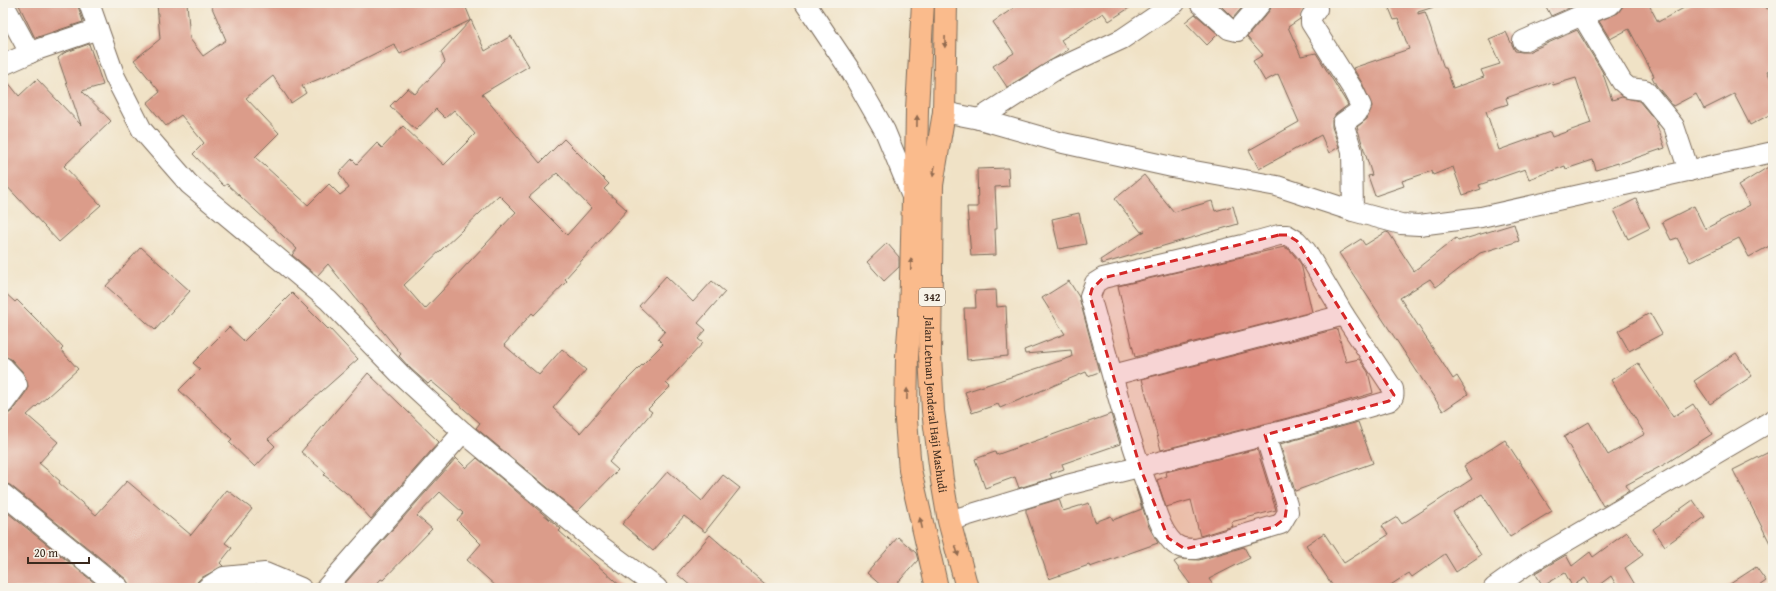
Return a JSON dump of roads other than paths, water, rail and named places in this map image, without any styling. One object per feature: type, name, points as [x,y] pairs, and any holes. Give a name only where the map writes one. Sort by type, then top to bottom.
[{"type":"main road","name":"Jalan Letnan Jenderal Haji Mashudi","points":[[923,3],[917,109],[916,168],[913,198],[906,420],[910,470],[937,588]]},
{"type":"main road","name":"Jalan Letnan Jenderal Haji Mashudi","points":[[946,3],[944,112],[932,185],[930,355],[933,411],[948,521],[967,588]]},
{"type":"street","points":[[3,3],[30,53]]},
{"type":"street","points":[[89,3],[115,77],[142,130],[189,184],[328,300],[402,376],[463,432],[598,544],[657,588]]},
{"type":"street","points":[[805,3],[852,73],[885,131],[913,198]]},
{"type":"street","points":[[979,119],[1055,70],[1122,39],[1175,3]]},
{"type":"street","points":[[1200,3],[1229,30],[1237,31],[1261,3]]},
{"type":"street","points":[[1314,3],[1318,9],[1311,17],[1311,23],[1352,88],[1361,106],[1357,113],[1343,123],[1352,151],[1353,211]]},
{"type":"street","points":[[1523,41],[1612,3]]},
{"type":"street","points":[[1582,15],[1622,82],[1634,90],[1641,88],[1648,92],[1674,126],[1689,171]]},
{"type":"street","points":[[3,65],[30,53],[98,29]]},
{"type":"street","points":[[944,112],[979,119],[1063,142],[1172,167],[1277,186],[1353,211],[1401,224],[1419,225],[1481,217],[1773,152]]},
{"type":"street","points":[[948,521],[1067,485],[1140,467],[1265,435],[1392,399],[1394,395],[1393,389],[1344,315],[1306,251],[1297,241],[1286,235],[1279,235],[1242,246],[1103,278],[1095,283],[1090,296],[1140,467],[1168,538],[1176,546],[1185,549],[1196,548],[1281,524],[1288,512],[1288,505],[1265,435]]},
{"type":"street","points":[[1113,375],[1344,315]]},
{"type":"street","points":[[3,367],[14,379],[17,385],[3,404]]},
{"type":"street","points":[[1494,588],[1529,563],[1773,420]]},
{"type":"street","points":[[326,588],[463,432]]},
{"type":"street","points":[[3,494],[119,588]]},
{"type":"street","points":[[207,588],[224,577],[265,572],[301,588]]}]
